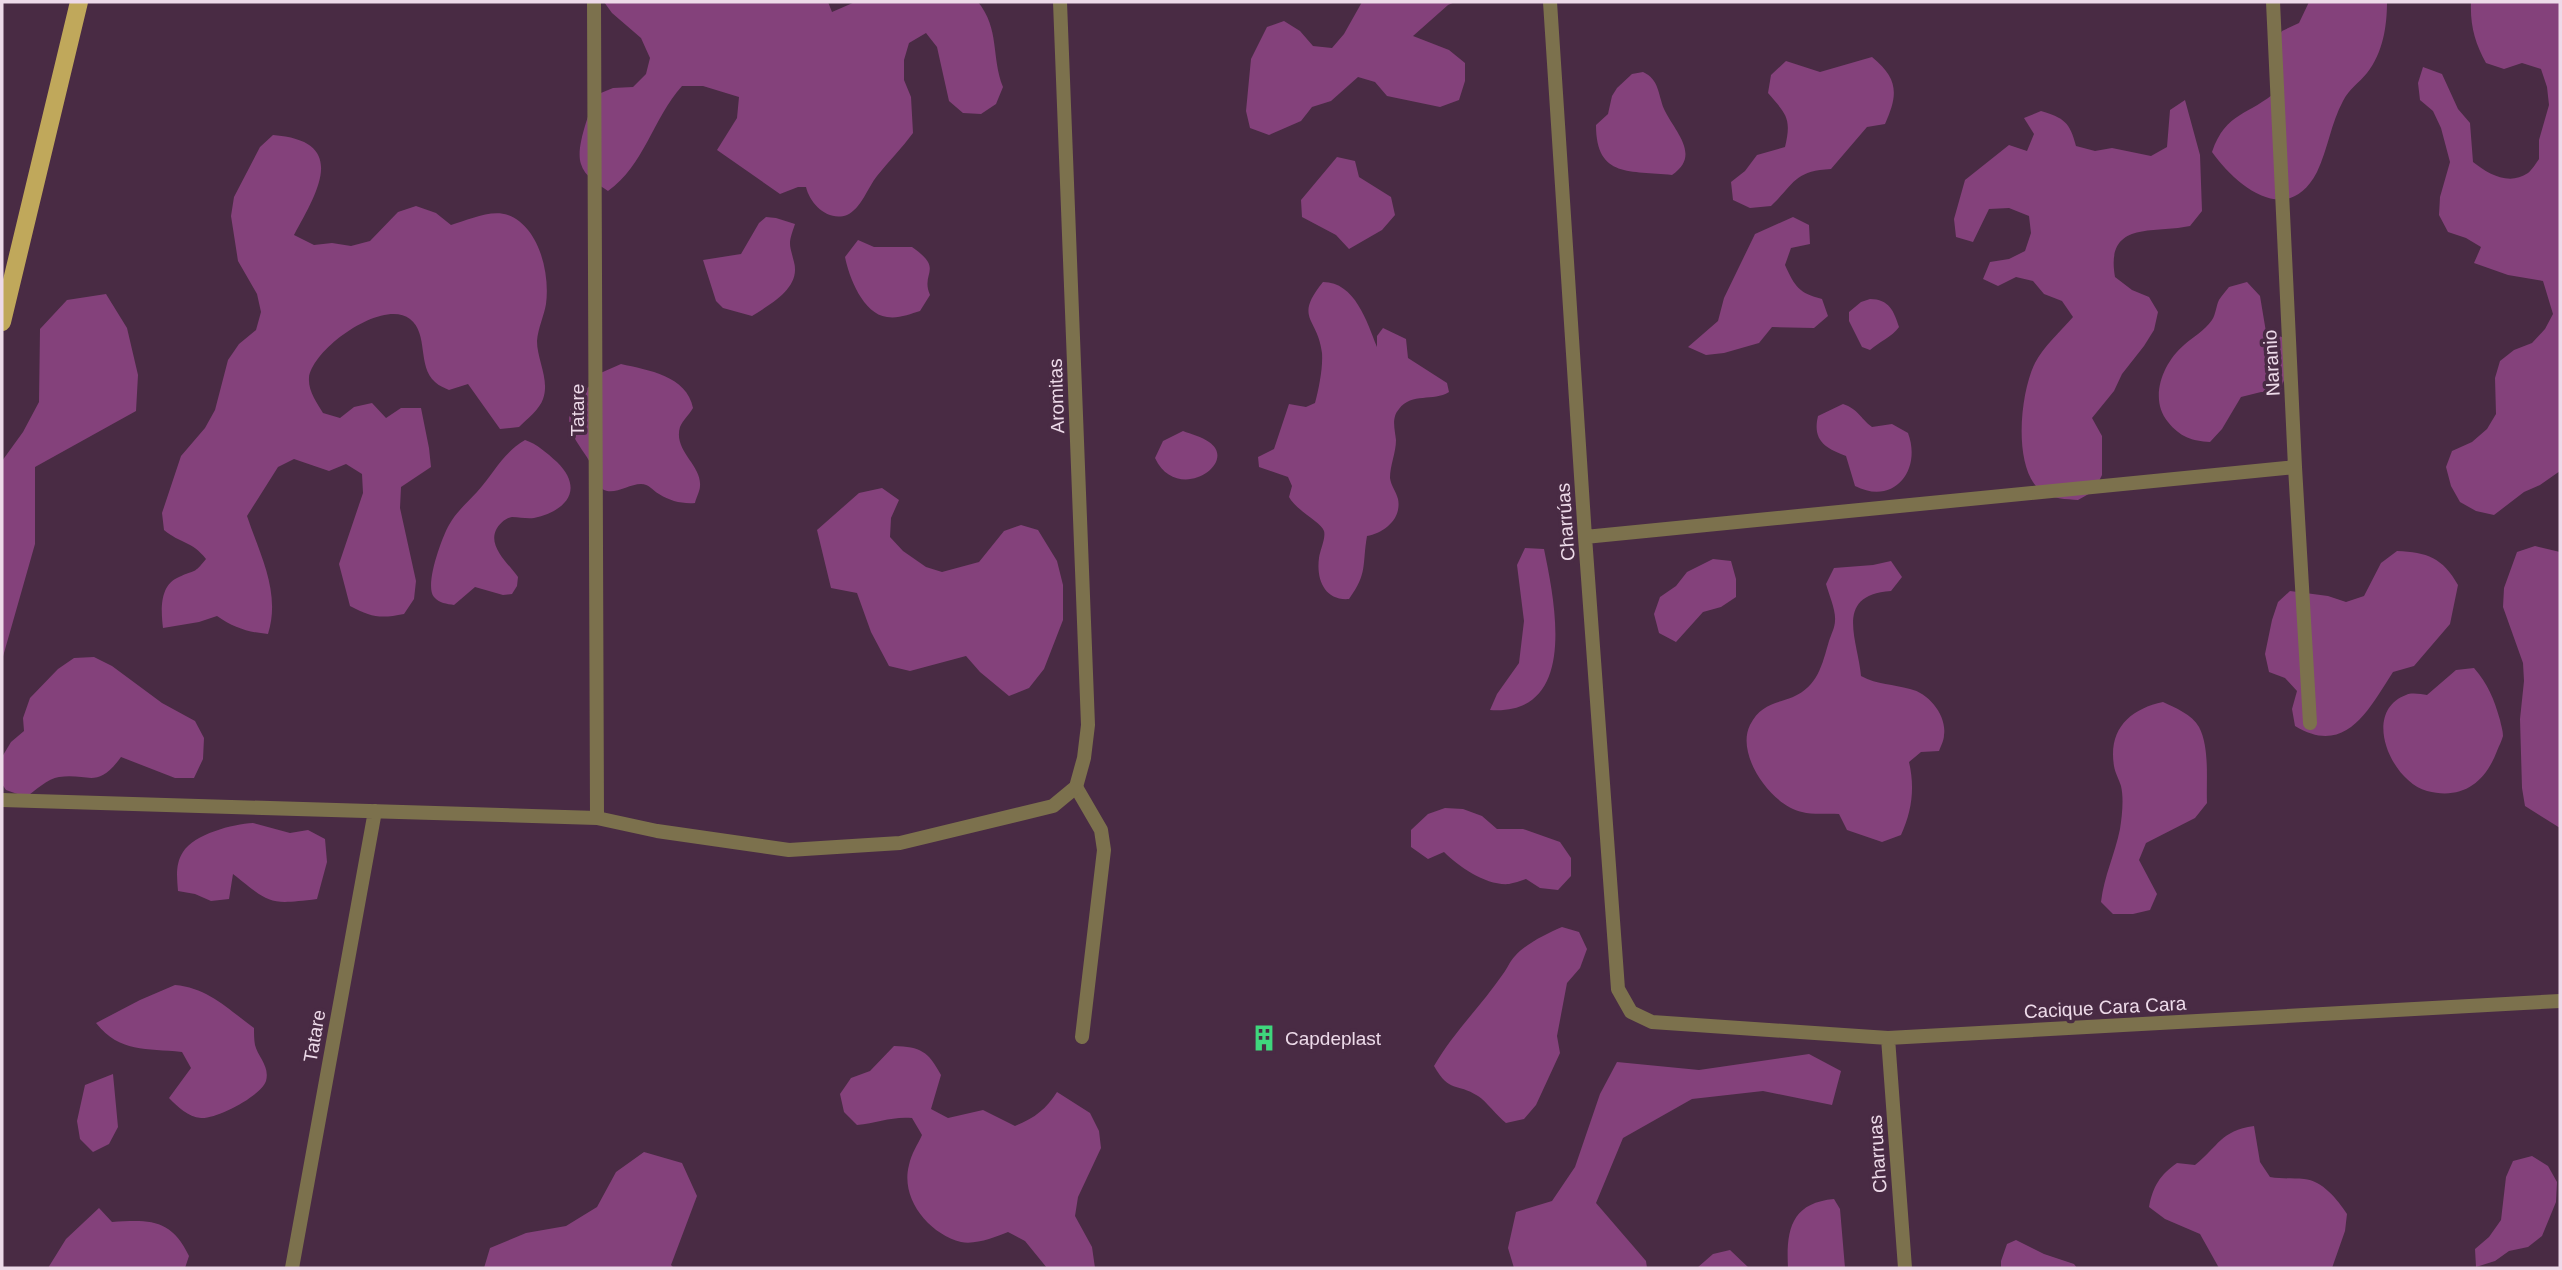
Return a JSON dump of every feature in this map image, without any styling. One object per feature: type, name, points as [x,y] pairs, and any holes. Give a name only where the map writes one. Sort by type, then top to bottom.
[{"type":"main road","points":[[2,322],[79,2]]},
{"type":"street","name":"Tatare","points":[[594,2],[597,818]]},
{"type":"street","name":"Aromitas","points":[[1059,2],[1088,725],[1076,787]]},
{"type":"street","name":"Charrúas","points":[[1550,2],[1618,989],[1631,1012],[1652,1023]]},
{"type":"street","name":"Naranio","points":[[2273,2],[2310,723]]},
{"type":"street","points":[[1585,537],[2295,467]]},
{"type":"street","points":[[2,800],[597,818],[657,831],[789,850],[900,843],[1053,806],[1076,787],[1101,830],[1104,850],[1082,1037]]},
{"type":"street","name":"Tatare","points":[[292,1268],[375,811]]},
{"type":"street","name":"Cacique Cara Cara","points":[[1652,1023],[1888,1038],[2560,1001]]},
{"type":"street","name":"Charruas","points":[[1888,1038],[1905,1268]]},
{"type":"shaded area","points":[[604,2],[828,2],[832,12],[855,2],[978,2],[990,22],[1003,87],[996,104],[981,114],[963,113],[949,101],[937,47],[926,33],[909,43],[904,60],[904,80],[911,97],[913,133],[877,176],[856,208],[840,217],[821,210],[811,200],[806,187],[780,194],[717,150],[737,118],[739,97],[703,86],[682,86],[663,112],[631,169],[608,191],[588,176],[581,164],[580,149],[587,120],[596,95],[613,88],[633,87],[646,74],[650,58],[641,38],[612,13]]},
{"type":"shaded area","points":[[1362,2],[1455,2],[1413,36],[1449,50],[1465,63],[1465,81],[1459,100],[1440,107],[1387,96],[1375,82],[1358,77],[1331,101],[1312,107],[1301,121],[1269,135],[1250,128],[1246,111],[1251,59],[1267,27],[1284,21],[1300,31],[1313,46],[1332,48],[1344,34]]},
{"type":"shaded area","points":[[2309,2],[2387,2],[2385,30],[2372,65],[2348,93],[2339,109],[2317,172],[2305,189],[2292,197],[2278,200],[2263,196],[2235,178],[2212,152],[2231,121],[2278,90],[2272,48],[2282,31],[2299,23]]},
{"type":"shaded area","points":[[2471,2],[2560,2],[2560,471],[2524,492],[2494,515],[2476,511],[2460,502],[2451,486],[2446,467],[2452,451],[2472,442],[2487,429],[2496,414],[2495,378],[2500,361],[2514,350],[2532,343],[2545,329],[2553,314],[2543,281],[2508,275],[2474,263],[2481,247],[2448,232],[2439,215],[2440,197],[2450,162],[2441,128],[2433,111],[2420,100],[2418,83],[2423,67],[2442,74],[2458,109],[2470,123],[2473,162],[2499,177],[2521,177],[2528,173],[2539,159],[2539,140],[2549,105],[2541,69],[2522,63],[2504,69],[2486,63],[2474,34]]},
{"type":"shaded area","points":[[1872,57],[1887,73],[1894,88],[1885,124],[1867,127],[1831,169],[1809,172],[1802,176],[1771,206],[1750,208],[1733,200],[1731,182],[1745,171],[1757,155],[1785,147],[1788,129],[1786,117],[1768,93],[1771,75],[1786,61],[1820,72]]},
{"type":"shaded area","points":[[1643,72],[1655,83],[1664,109],[1683,143],[1685,159],[1672,175],[1619,168],[1609,163],[1602,155],[1598,142],[1596,125],[1608,114],[1612,96],[1617,88],[1632,74]]},
{"type":"shaded area","points":[[2185,100],[2200,155],[2202,211],[2190,226],[2135,233],[2117,246],[2114,259],[2115,277],[2132,290],[2149,297],[2158,312],[2154,330],[2122,374],[2114,391],[2092,418],[2102,436],[2102,475],[2094,491],[2078,500],[2050,496],[2032,481],[2026,467],[2023,411],[2030,376],[2038,357],[2073,317],[2062,301],[2044,294],[2033,281],[2016,277],[1998,286],[1983,279],[1990,262],[2009,259],[2025,251],[2031,233],[2029,216],[2009,208],[1989,209],[1973,242],[1956,237],[1954,219],[1965,180],[2009,145],[2027,151],[2034,134],[2024,118],[2041,111],[2065,122],[2076,146],[2095,151],[2112,148],[2151,156],[2167,147],[2170,110]]},
{"type":"shaded area","points":[[273,135],[297,139],[312,147],[319,158],[321,171],[318,186],[294,235],[314,245],[332,243],[351,246],[370,241],[398,212],[416,206],[436,213],[451,225],[494,213],[508,215],[519,221],[535,241],[544,266],[546,304],[537,341],[545,392],[539,407],[519,427],[500,429],[468,384],[449,390],[435,382],[426,368],[416,325],[410,319],[398,314],[383,315],[351,330],[335,341],[313,366],[309,378],[310,388],[323,413],[340,418],[354,407],[372,403],[386,418],[401,408],[421,408],[431,467],[401,487],[400,508],[416,581],[414,599],[404,614],[382,617],[350,606],[339,564],[363,493],[362,474],[346,464],[329,471],[294,459],[278,467],[247,516],[263,559],[270,588],[272,603],[268,634],[241,629],[217,616],[163,628],[162,607],[168,586],[179,577],[196,570],[206,559],[196,549],[164,530],[162,513],[181,456],[205,428],[215,410],[228,360],[239,344],[256,330],[261,312],[257,294],[238,261],[231,216],[234,197],[260,147]]},
{"type":"shaded area","points":[[1337,157],[1355,161],[1359,177],[1391,197],[1395,215],[1382,230],[1349,249],[1336,235],[1302,217],[1301,200]]},
{"type":"shaded area","points":[[766,217],[795,224],[790,243],[795,271],[793,280],[783,294],[752,316],[723,308],[716,301],[703,260],[741,254],[759,223]]},
{"type":"shaded area","points":[[1793,217],[1809,225],[1810,244],[1791,248],[1785,265],[1799,288],[1822,299],[1828,316],[1814,328],[1772,327],[1759,343],[1724,353],[1706,355],[1688,347],[1718,321],[1724,298],[1755,234]]},
{"type":"shaded area","points":[[858,240],[874,247],[912,247],[922,255],[930,266],[930,295],[920,311],[900,317],[887,317],[878,314],[864,302],[854,284],[845,257]]},
{"type":"shaded area","points":[[1323,282],[1334,284],[1352,296],[1364,315],[1377,347],[1377,336],[1383,328],[1406,339],[1408,358],[1447,383],[1449,392],[1410,401],[1404,404],[1395,416],[1396,445],[1390,478],[1399,506],[1390,524],[1380,532],[1367,536],[1362,575],[1349,599],[1334,597],[1328,593],[1321,581],[1318,566],[1324,531],[1289,497],[1292,486],[1288,477],[1259,467],[1258,457],[1274,449],[1289,404],[1306,407],[1315,403],[1322,353],[1308,311],[1314,294]]},
{"type":"shaded area","points":[[2247,282],[2260,296],[2266,332],[2285,338],[2292,356],[2280,392],[2261,392],[2241,397],[2222,429],[2210,442],[2192,439],[2177,431],[2162,413],[2159,393],[2164,372],[2176,353],[2212,320],[2219,300],[2229,287]]},
{"type":"shaded area","points":[[106,294],[127,328],[138,375],[136,411],[35,467],[35,544],[2,660],[2,461],[23,432],[39,402],[40,329],[67,300]]},
{"type":"shaded area","points":[[1870,299],[1882,301],[1890,307],[1899,327],[1870,350],[1862,347],[1849,321],[1849,312],[1861,302]]},
{"type":"shaded area","points":[[621,364],[665,376],[683,388],[689,397],[693,408],[681,424],[679,436],[680,443],[699,478],[700,488],[695,503],[672,500],[644,484],[608,491],[601,488],[597,482],[592,466],[575,439],[569,417],[573,403],[590,386],[596,375]]},
{"type":"shaded area","points":[[1843,404],[1856,411],[1872,427],[1892,424],[1908,433],[1911,460],[1908,471],[1893,488],[1869,491],[1855,486],[1846,456],[1832,450],[1819,438],[1818,416]]},
{"type":"shaded area","points":[[1183,431],[1206,440],[1216,451],[1217,460],[1202,476],[1177,478],[1165,472],[1155,458],[1163,441]]},
{"type":"shaded area","points":[[525,440],[546,452],[565,472],[570,482],[568,498],[563,505],[545,515],[509,518],[497,528],[494,536],[497,549],[518,577],[512,594],[503,595],[475,587],[454,605],[438,601],[431,591],[431,583],[439,550],[449,525],[505,457]]},
{"type":"shaded area","points":[[882,488],[899,500],[891,518],[890,537],[903,551],[926,567],[942,572],[979,562],[1004,531],[1021,525],[1038,530],[1057,561],[1063,585],[1063,620],[1044,669],[1029,688],[1009,696],[980,672],[966,656],[910,671],[889,666],[871,632],[857,593],[831,588],[817,530],[859,493]]},
{"type":"shaded area","points":[[2535,546],[2560,552],[2560,828],[2525,806],[2520,719],[2523,663],[2503,607],[2504,588],[2517,552]]},
{"type":"shaded area","points":[[1525,548],[1544,549],[1555,625],[1554,652],[1549,676],[1538,695],[1518,707],[1490,710],[1497,694],[1519,663],[1524,621],[1517,565]]},
{"type":"shaded area","points":[[2397,551],[2433,558],[2452,576],[2458,585],[2450,624],[2414,666],[2393,672],[2365,714],[2342,732],[2328,736],[2313,734],[2295,726],[2292,709],[2297,691],[2285,678],[2269,672],[2265,654],[2278,602],[2290,591],[2328,596],[2346,602],[2364,596],[2381,563]]},
{"type":"shaded area","points":[[1713,559],[1731,561],[1736,579],[1736,597],[1721,607],[1703,612],[1676,642],[1659,633],[1654,614],[1660,597],[1676,586],[1687,572]]},
{"type":"shaded area","points":[[1891,561],[1902,577],[1891,591],[1873,594],[1861,601],[1855,610],[1854,634],[1861,676],[1924,695],[1940,713],[1944,735],[1939,751],[1921,752],[1909,762],[1912,790],[1905,826],[1901,835],[1882,842],[1847,830],[1839,814],[1802,812],[1779,800],[1759,778],[1752,764],[1747,737],[1750,725],[1758,713],[1801,692],[1818,674],[1835,623],[1826,584],[1834,568]]},
{"type":"shaded area","points":[[94,657],[112,666],[162,703],[195,721],[204,738],[203,759],[194,778],[175,778],[121,757],[99,777],[55,778],[26,797],[6,790],[2,784],[2,757],[11,742],[24,731],[23,718],[30,698],[58,669],[74,658]]},
{"type":"shaded area","points":[[2474,668],[2493,699],[2502,728],[2502,739],[2486,772],[2471,786],[2451,793],[2427,791],[2414,785],[2393,761],[2383,730],[2385,716],[2393,704],[2406,695],[2427,695],[2456,670]]},
{"type":"shaded area","points":[[2163,702],[2188,715],[2199,727],[2206,754],[2207,803],[2195,818],[2146,843],[2139,860],[2157,894],[2150,910],[2133,914],[2113,914],[2101,902],[2120,829],[2123,802],[2114,766],[2114,741],[2118,731],[2131,716]]},
{"type":"shaded area","points":[[1445,808],[1463,809],[1482,816],[1497,829],[1523,829],[1560,842],[1571,858],[1571,876],[1558,890],[1540,888],[1526,879],[1501,884],[1474,874],[1444,852],[1428,859],[1411,847],[1411,830],[1428,814]]},
{"type":"shaded area","points":[[253,823],[290,833],[308,830],[325,839],[327,862],[317,899],[289,902],[271,900],[233,874],[229,899],[211,901],[178,891],[179,861],[188,846],[215,831]]},
{"type":"shaded area","points":[[1562,927],[1579,932],[1587,949],[1580,968],[1567,983],[1557,1036],[1560,1053],[1536,1105],[1524,1119],[1506,1123],[1478,1096],[1445,1081],[1434,1066],[1515,956],[1531,943]]},
{"type":"shaded area","points":[[175,985],[208,995],[254,1028],[255,1045],[265,1066],[266,1081],[247,1100],[217,1115],[201,1118],[192,1116],[169,1098],[191,1068],[182,1052],[124,1044],[114,1040],[96,1023]]},
{"type":"shaded area","points":[[894,1046],[917,1049],[932,1060],[941,1075],[931,1109],[948,1118],[983,1110],[1015,1126],[1039,1112],[1057,1092],[1090,1113],[1099,1131],[1101,1148],[1078,1197],[1075,1216],[1092,1247],[1095,1268],[1047,1268],[1025,1241],[1008,1232],[967,1243],[949,1238],[928,1223],[913,1202],[907,1178],[910,1161],[922,1135],[912,1118],[857,1125],[844,1112],[840,1094],[851,1078],[870,1071]]},
{"type":"shaded area","points":[[1809,1054],[1841,1071],[1832,1105],[1763,1091],[1692,1099],[1623,1138],[1596,1203],[1646,1261],[1647,1268],[1514,1268],[1508,1248],[1516,1212],[1552,1201],[1575,1167],[1600,1094],[1617,1062],[1699,1070]]},
{"type":"shaded area","points":[[113,1074],[118,1127],[109,1144],[93,1152],[80,1139],[77,1121],[85,1085]]},
{"type":"shaded area","points":[[2254,1126],[2260,1162],[2270,1177],[2311,1180],[2334,1197],[2347,1214],[2345,1231],[2332,1268],[2219,1268],[2200,1234],[2165,1219],[2149,1207],[2158,1182],[2171,1167],[2177,1163],[2195,1165],[2227,1136]]},
{"type":"shaded area","points":[[644,1152],[682,1163],[697,1196],[671,1265],[674,1268],[484,1268],[490,1248],[526,1233],[566,1226],[597,1207],[616,1172]]},
{"type":"shaded area","points":[[2532,1156],[2548,1166],[2557,1182],[2556,1202],[2542,1236],[2528,1247],[2509,1251],[2495,1261],[2476,1267],[2475,1249],[2489,1237],[2501,1220],[2506,1177],[2513,1161]]},
{"type":"shaded area","points":[[1834,1199],[1840,1209],[1845,1268],[1788,1268],[1788,1242],[1794,1221],[1808,1206]]},
{"type":"shaded area","points":[[99,1208],[112,1222],[148,1222],[158,1224],[175,1234],[189,1256],[185,1268],[48,1268],[66,1239]]},
{"type":"shaded area","points":[[2016,1240],[2044,1254],[2074,1264],[2077,1268],[2001,1268],[2007,1244]]},
{"type":"shaded area","points":[[1730,1250],[1749,1268],[1697,1268],[1713,1254]]},
{"type":"place","name":"Capdeplast","points":[[1264,1038]]}]
